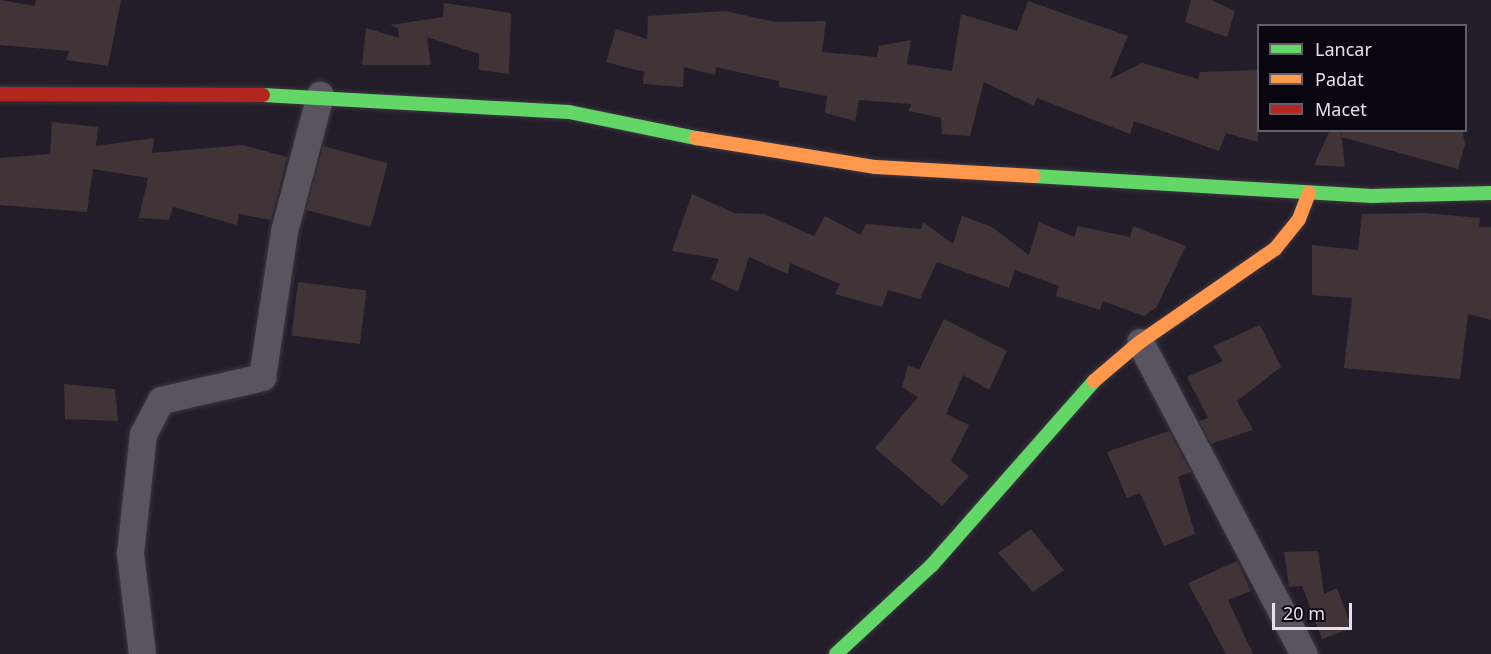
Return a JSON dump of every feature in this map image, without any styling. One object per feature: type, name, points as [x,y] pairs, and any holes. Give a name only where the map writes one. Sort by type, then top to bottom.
[{"type":"street","points":[[0,94],[320,95],[569,112],[776,155],[876,167],[1309,193],[1491,193]]},
{"type":"street","points":[[142,654],[130,552],[143,434],[161,400],[262,377],[284,231],[320,95]]},
{"type":"street","points":[[836,654],[932,565],[1081,392],[1140,342],[1275,249],[1299,219],[1309,193]]},
{"type":"street","points":[[1140,342],[1304,654]]},
{"type":"building","points":[[0,0],[35,6],[36,0],[121,0],[108,66],[66,60],[69,51],[0,45]]},
{"type":"building","points":[[1191,0],[1211,0],[1235,11],[1227,37],[1185,22]]},
{"type":"building","points":[[1028,1],[1128,36],[1110,79],[1142,63],[1198,79],[1200,72],[1257,70],[1258,142],[1226,133],[1219,151],[1134,121],[1130,134],[1037,98],[1034,106],[984,82],[970,136],[942,134],[941,118],[909,111],[911,104],[859,100],[855,121],[825,113],[827,96],[779,87],[779,81],[716,67],[715,75],[684,67],[683,87],[643,84],[644,72],[606,62],[616,29],[647,39],[648,16],[725,11],[776,22],[826,21],[822,52],[877,57],[879,46],[911,40],[907,64],[952,71],[961,14],[1017,31]]},
{"type":"building","points":[[444,3],[511,13],[509,74],[479,70],[479,54],[427,37],[431,65],[362,65],[366,28],[399,38],[398,28],[390,25],[443,17]]},
{"type":"building","points":[[52,122],[98,127],[96,146],[154,138],[152,153],[243,145],[287,157],[271,220],[239,214],[237,225],[173,207],[169,220],[139,218],[148,178],[93,169],[87,212],[0,205],[0,158],[50,154]]},
{"type":"building","points":[[1329,132],[1341,132],[1345,167],[1314,165]]},
{"type":"building","points":[[1342,132],[1462,132],[1465,144],[1458,169],[1342,137]]},
{"type":"building","points":[[323,146],[388,163],[371,227],[306,210]]},
{"type":"building","points":[[692,194],[734,213],[764,214],[814,236],[825,216],[861,235],[866,224],[921,229],[923,222],[953,244],[962,216],[992,227],[1029,255],[1039,222],[1074,237],[1078,226],[1130,237],[1133,226],[1186,246],[1156,308],[1144,316],[1103,301],[1100,310],[1056,296],[1059,286],[1015,270],[1009,288],[937,262],[920,299],[888,290],[882,307],[835,294],[840,284],[790,263],[788,274],[749,257],[738,292],[711,279],[719,259],[672,251]]},
{"type":"building","points":[[1424,213],[1480,218],[1479,227],[1491,227],[1491,320],[1468,314],[1460,379],[1344,368],[1352,298],[1312,295],[1312,245],[1358,250],[1362,214]]},
{"type":"building","points":[[298,282],[366,290],[360,344],[291,336]]},
{"type":"building","points":[[944,319],[1007,351],[989,390],[963,375],[946,414],[969,425],[951,461],[969,476],[942,506],[875,448],[918,397],[902,387],[908,365],[919,370]]},
{"type":"building","points":[[1260,325],[1281,367],[1237,401],[1253,430],[1211,444],[1199,421],[1208,418],[1187,377],[1223,361],[1213,346]]},
{"type":"building","points":[[64,384],[115,389],[118,421],[65,419]]},
{"type":"building","points":[[1169,431],[1191,472],[1178,477],[1195,534],[1164,546],[1140,493],[1127,498],[1107,452]]},
{"type":"building","points":[[1031,529],[1064,570],[1033,592],[998,553]]},
{"type":"building","points":[[1318,551],[1324,594],[1337,588],[1352,628],[1322,639],[1302,586],[1289,587],[1284,552]]},
{"type":"building","points":[[1237,561],[1251,591],[1228,600],[1253,654],[1226,654],[1188,583]]},
{"type":"traffic: fast","points":[[263,95],[569,112],[696,138]]},
{"type":"traffic: fast","points":[[1034,176],[1371,196],[1491,193]]},
{"type":"traffic: fast","points":[[836,654],[932,565],[1094,381]]},
{"type":"traffic: slow","points":[[696,138],[876,167],[1034,176]]},
{"type":"traffic: slow","points":[[1094,381],[1140,342],[1275,249],[1299,219],[1309,193]]},
{"type":"traffic: jam","points":[[0,94],[263,95]]}]
